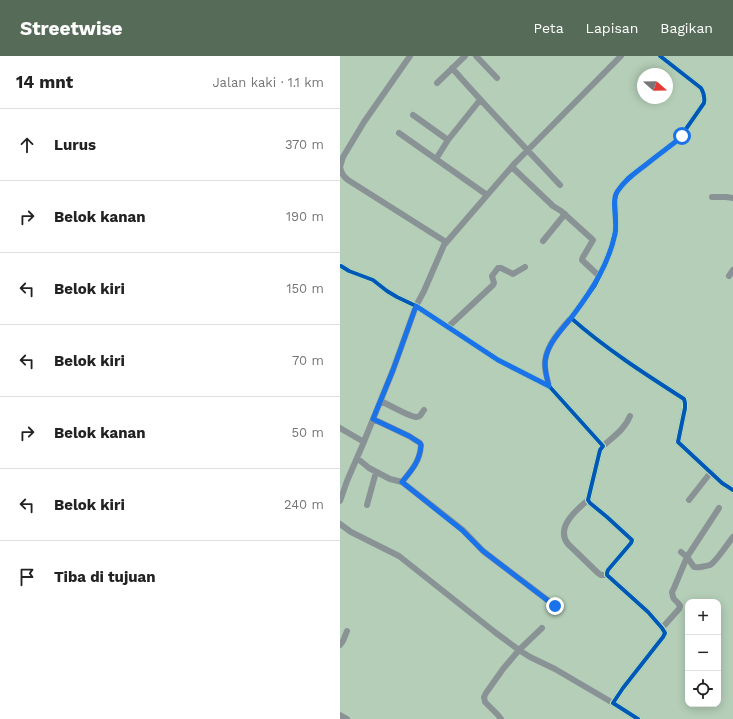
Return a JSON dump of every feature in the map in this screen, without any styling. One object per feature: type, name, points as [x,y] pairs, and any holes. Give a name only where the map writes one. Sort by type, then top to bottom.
[{"type":"street","points":[[410,56],[364,122],[344,157],[340,171],[348,180],[446,242]]},
{"type":"street","points":[[437,83],[465,56]]},
{"type":"street","points":[[476,56],[498,78]]},
{"type":"street","points":[[340,500],[406,335],[416,306],[446,242],[512,166],[621,56]]},
{"type":"street","points":[[549,386],[545,362],[553,341],[590,292],[608,256],[616,233],[615,199],[617,192],[628,178],[679,139],[701,108],[705,99],[704,92],[700,88],[660,56]]},
{"type":"street","points":[[452,68],[560,185]]},
{"type":"street","points":[[436,159],[448,140],[480,100]]},
{"type":"street","points":[[413,115],[448,140]]},
{"type":"street","points":[[399,133],[487,195]]},
{"type":"street","points":[[512,166],[553,206],[565,214],[593,240],[582,260],[599,276]]},
{"type":"street","points":[[712,197],[726,196],[733,198]]},
{"type":"street","points":[[543,241],[565,214]]},
{"type":"street","points":[[341,266],[373,280],[387,291],[416,306],[498,360],[549,386],[603,446]]},
{"type":"street","points":[[448,327],[493,285],[494,282],[492,276],[498,268],[513,274],[525,267]]},
{"type":"street","points":[[729,276],[733,270]]},
{"type":"street","points":[[571,318],[591,336],[684,399],[685,408],[678,442],[722,483],[733,490]]},
{"type":"street","points":[[380,401],[417,417],[420,416],[424,410]]},
{"type":"street","points":[[613,703],[663,637],[664,631],[648,612],[607,575],[601,575],[598,573],[568,544],[565,540],[564,534],[565,527],[570,517],[588,500],[600,450],[622,429],[630,416]]},
{"type":"street","points":[[373,419],[409,436],[421,445],[418,460],[402,482]]},
{"type":"street","points":[[340,428],[364,442]]},
{"type":"street","points":[[357,458],[368,468],[390,479],[402,482],[462,530],[483,551],[558,608]]},
{"type":"street","points":[[367,505],[376,472]]},
{"type":"street","points":[[689,500],[710,472]]},
{"type":"street","points":[[588,500],[632,540],[608,570],[607,575]]},
{"type":"street","points":[[662,628],[679,609],[680,606],[674,599],[672,592],[687,557],[719,508]]},
{"type":"street","points":[[340,524],[351,532],[399,556],[519,650],[555,669],[638,719]]},
{"type":"street","points":[[681,552],[687,557],[694,567],[698,568],[710,565],[715,561],[733,537]]},
{"type":"street","points":[[501,719],[498,714],[485,702],[484,698],[486,693],[519,650],[542,628]]},
{"type":"street","points":[[340,645],[343,642],[347,631]]},
{"type":"street","points":[[340,715],[347,719]]},
{"type":"cycle path","points":[[660,56],[701,88],[704,95],[704,103],[679,139],[628,178],[617,192],[615,199],[616,228],[612,246],[595,285],[571,318],[612,351],[684,399],[685,408],[678,442],[722,483],[733,490]]},
{"type":"cycle path","points":[[341,266],[349,271],[373,280],[387,291],[416,306],[498,360],[549,386],[603,446],[600,450],[588,500],[632,540],[608,570],[607,575],[648,612],[665,633],[613,703],[638,719]]},
{"type":"route","points":[[555,606],[483,551],[462,530],[402,482],[418,460],[421,445],[409,436],[373,419],[393,370],[416,306],[498,360],[549,386],[545,362],[549,349],[564,325],[575,313],[594,285],[612,246],[616,233],[615,196],[617,192],[628,178],[682,136]]}]
